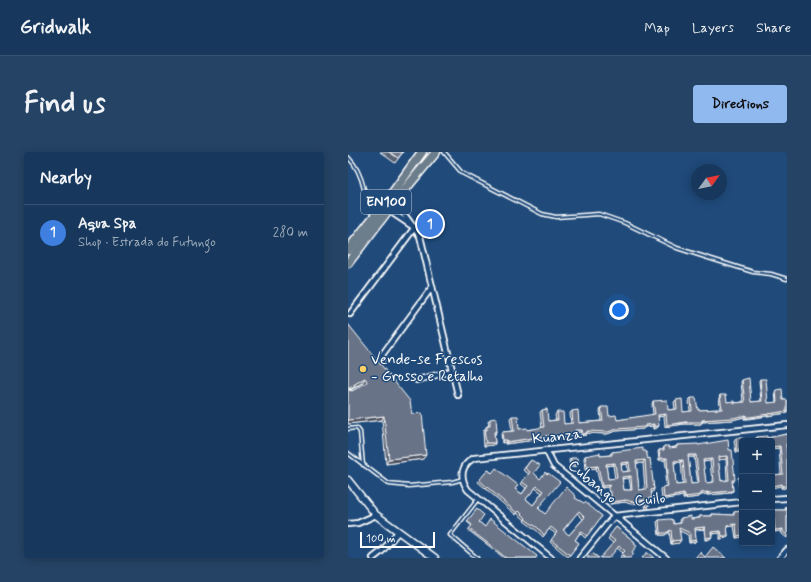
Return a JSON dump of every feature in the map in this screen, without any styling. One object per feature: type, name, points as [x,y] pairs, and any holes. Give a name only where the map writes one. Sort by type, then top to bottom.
[{"type":"highway","name":"EN100","points":[[348,250],[422,152]]},
{"type":"highway","name":"EN100","points":[[348,263],[390,207],[436,152]]},
{"type":"street","points":[[390,207],[415,227],[420,236],[458,395]]},
{"type":"street","points":[[350,314],[415,227]]},
{"type":"street","points":[[381,361],[382,355],[432,287]]},
{"type":"street","points":[[417,380],[452,371]]},
{"type":"street","name":"Kuanza","points":[[462,479],[464,467],[468,461],[474,458],[787,425]]},
{"type":"street","name":"Cubango","points":[[546,450],[554,466],[666,558]]},
{"type":"street","points":[[462,479],[468,490],[478,499],[551,558]]},
{"type":"street","points":[[348,480],[376,515],[435,558]]},
{"type":"street","points":[[775,499],[787,498]]},
{"type":"street","name":"Cuilo","points":[[580,558],[614,516],[739,502]]},
{"type":"street","points":[[348,524],[358,523],[376,515]]},
{"type":"street","points":[[373,558],[382,551],[398,532]]},
{"type":"street","points":[[780,558],[787,550]]},
{"type":"lane","points":[[444,152],[462,173],[542,214],[556,217],[599,214],[625,223],[676,248],[754,272],[771,274],[787,279]]},
{"type":"lane","points":[[348,157],[358,168],[365,190],[366,206],[375,215]]},
{"type":"lane","points":[[348,393],[362,385]]},
{"type":"lane","points":[[348,429],[356,428],[360,432],[363,466]]},
{"type":"lane","points":[[348,453],[363,466],[389,484],[399,486],[452,482],[462,479]]},
{"type":"lane","points":[[477,558],[450,535],[478,499]]},
{"type":"building","points":[[389,152],[403,152],[398,158]]},
{"type":"building","points":[[348,324],[410,401],[412,414],[422,413],[426,455],[389,459],[384,416],[348,420]],"holes":[[[365,378],[367,381],[352,391],[349,390],[350,387]]]},
{"type":"building","points":[[749,378],[751,402],[762,401],[760,379],[766,379],[768,403],[777,402],[776,390],[782,389],[783,400],[787,400],[787,411],[750,417],[746,417],[746,415],[733,418],[702,420],[702,422],[685,422],[667,425],[666,414],[658,415],[659,426],[654,427],[654,424],[646,425],[644,427],[617,429],[608,432],[587,431],[587,433],[583,434],[582,430],[575,430],[576,433],[568,434],[568,436],[552,435],[507,442],[507,440],[503,440],[502,432],[514,431],[512,416],[518,416],[519,429],[527,428],[527,430],[544,427],[542,410],[547,409],[548,421],[558,420],[557,412],[563,412],[564,424],[573,423],[572,411],[578,410],[579,423],[603,421],[601,407],[608,407],[609,416],[616,415],[617,420],[655,414],[653,401],[667,400],[668,410],[677,409],[676,400],[682,399],[683,412],[692,411],[691,398],[696,398],[698,410],[722,409],[720,395],[726,395],[727,402],[745,402],[742,380]]},
{"type":"building","points":[[496,418],[497,431],[494,432],[495,443],[486,443],[484,430],[487,430],[487,426],[490,426],[490,419]]},
{"type":"building","points":[[787,434],[787,486],[783,486],[782,484],[775,485],[775,475],[783,474],[780,446],[775,447],[775,438],[767,438]]},
{"type":"building","points":[[767,436],[767,438],[757,438],[757,437]]},
{"type":"building","points":[[736,438],[739,438],[739,450],[737,450]]},
{"type":"building","points":[[728,440],[729,450],[732,450],[735,480],[732,480],[733,491],[708,492],[701,493],[701,495],[685,497],[684,494],[664,498],[663,487],[668,486],[666,474],[668,474],[667,458],[660,458],[659,450],[664,450],[664,446],[669,446],[669,448],[677,447],[677,445],[698,445]],"holes":[[[688,455],[696,455],[699,483],[691,484]],[[727,456],[729,480],[721,481],[718,457]],[[712,459],[714,482],[706,483],[703,460]],[[683,460],[685,484],[676,485],[674,461]]]},
{"type":"building","points":[[643,448],[643,451],[646,451],[648,459],[650,458],[654,489],[651,490],[652,498],[648,498],[649,506],[647,507],[645,500],[633,502],[626,500],[612,502],[610,485],[602,486],[598,466],[587,467],[585,456],[600,453],[600,456],[612,455],[612,452]],"holes":[[[645,460],[647,489],[639,490],[636,461]],[[629,462],[630,471],[622,472],[621,463]],[[615,463],[617,478],[608,479],[606,464]],[[631,476],[632,490],[624,490],[622,477]]]},
{"type":"building","points":[[571,458],[578,458],[579,464],[571,465]]},
{"type":"building","points":[[531,460],[540,465],[534,473],[540,479],[545,472],[560,482],[538,508],[545,514],[566,487],[576,496],[575,498],[584,503],[585,502],[602,516],[587,536],[581,531],[575,540],[579,543],[570,555],[551,540],[557,532],[551,527],[544,535],[538,528],[525,519],[526,518],[519,511],[517,513],[479,480],[488,470],[492,473],[496,468],[518,485],[515,489],[522,494],[528,486],[522,482],[530,472],[525,468]],"holes":[[[537,486],[544,491],[533,505],[526,499]],[[579,511],[585,517],[569,535],[563,530]]]},
{"type":"building","points":[[787,507],[787,535],[783,532],[783,529],[775,530],[775,510],[786,510]]},
{"type":"building","points":[[477,509],[484,515],[479,522],[485,527],[490,519],[537,556],[536,558],[506,558],[469,529],[472,525],[467,521]]},
{"type":"building","points":[[739,511],[739,536],[737,536],[736,524],[727,525],[728,536],[722,536],[721,531],[711,532],[712,537],[706,538],[705,527],[695,528],[696,540],[690,541],[690,533],[679,528],[681,540],[672,541],[671,530],[666,533],[660,533],[659,520],[670,519],[673,520],[674,524],[681,523],[681,518],[691,516],[691,519],[700,518],[700,516],[712,516],[712,514],[734,515],[734,512]]},
{"type":"building","points":[[616,527],[635,542],[634,544],[637,546],[632,552],[634,554],[630,558],[622,558],[624,556],[622,554],[625,551],[619,546],[609,558],[600,558],[615,541],[609,536]]},
{"type":"building","points":[[713,547],[726,558],[695,558],[700,552],[705,557]]},
{"type":"building","points":[[592,553],[599,558],[587,558]]},
{"type":"building","points":[[646,553],[648,553],[654,558],[642,558]]},
{"type":"place","name":"Aqua Spa","points":[[430,224]]},
{"type":"place","name":"Vende-se Frescos - Grosso e Retalho","points":[[363,369]]}]
